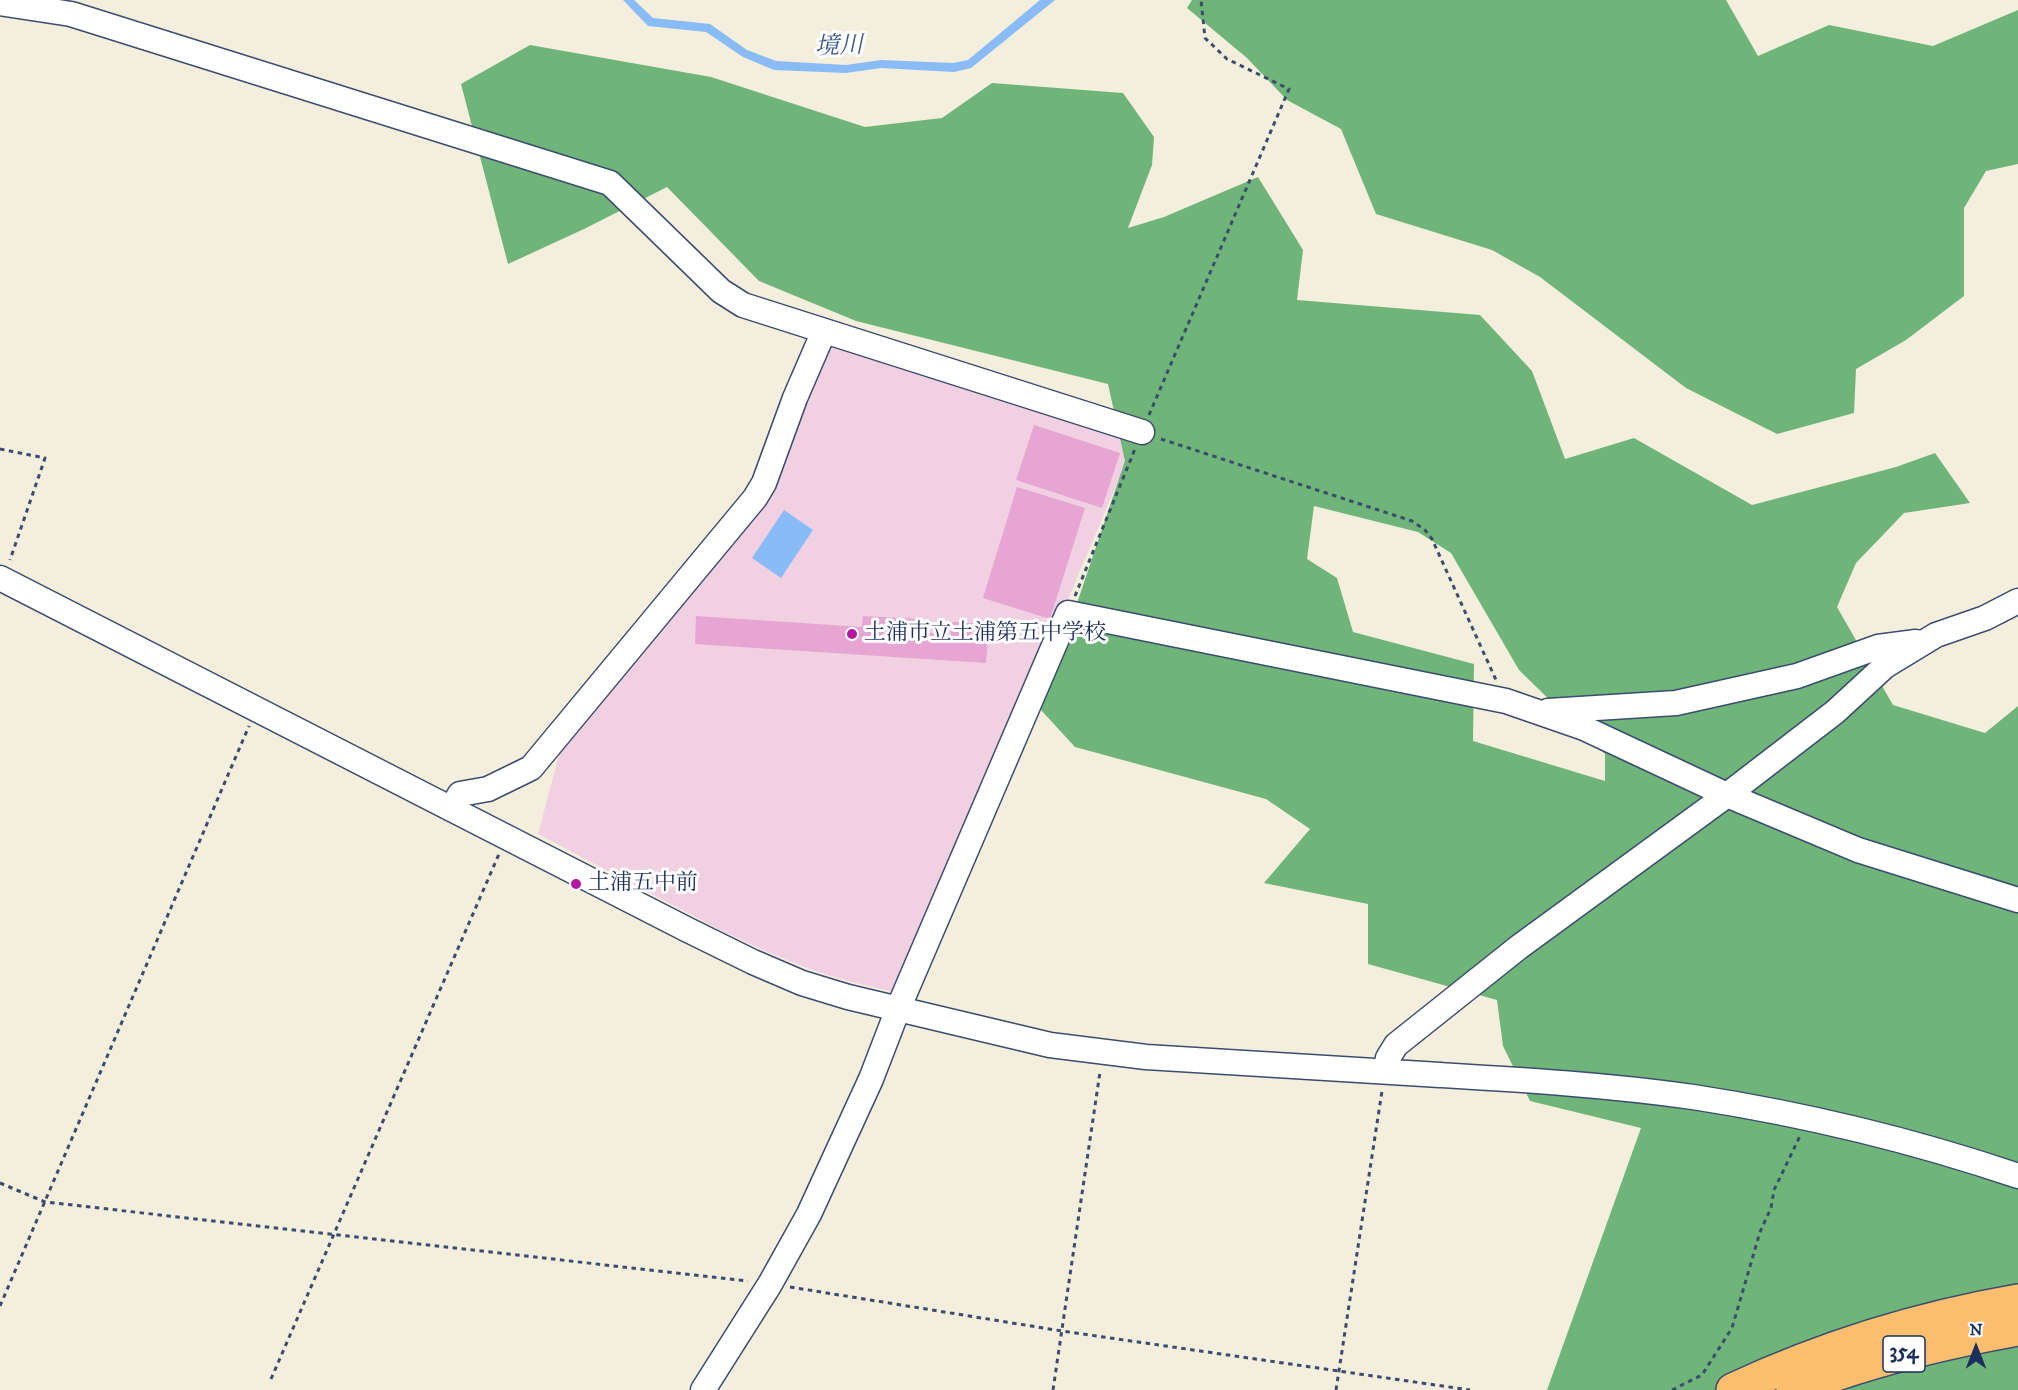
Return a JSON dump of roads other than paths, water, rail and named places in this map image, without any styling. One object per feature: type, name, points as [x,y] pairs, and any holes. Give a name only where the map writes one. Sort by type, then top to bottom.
[{"type":"highway","name":"354","points":[[1733,1390],[1828,1351],[1891,1330],[1967,1310],[2018,1301]]},
{"type":"highway","name":"354","points":[[1793,1390],[1895,1357],[1981,1335],[2018,1329]]},
{"type":"street","points":[[0,3],[71,14],[610,183],[721,291],[743,305],[1142,432]]},
{"type":"street","points":[[451,809],[460,795],[488,789],[531,768],[755,498],[764,483],[795,398],[825,331]]},
{"type":"street","points":[[2,578],[451,809],[753,962],[801,983],[1050,1045],[1102,1052],[1146,1057],[1528,1080],[1692,1097],[1807,1118],[1954,1154],[2018,1176]]},
{"type":"street","points":[[1385,1071],[1388,1058],[1396,1045],[1519,947],[1727,795],[1835,712],[1885,666],[1936,635],[1985,618],[2018,601]]},
{"type":"street","points":[[703,1390],[770,1284],[809,1214],[871,1079],[898,1009],[1068,613],[1506,701],[1584,728],[1727,795],[1858,850],[2018,900]]},
{"type":"street","points":[[1537,712],[1677,703],[1797,676],[1878,647],[1925,641]]},
{"type":"water","points":[[623,0],[634,0],[653,18],[710,24],[747,50],[776,61],[846,65],[881,60],[953,63],[968,60],[1040,0],[1055,0],[971,68],[954,72],[881,68],[846,73],[774,70],[743,57],[706,32],[648,26]]},
{"type":"water","points":[[784,510],[813,530],[781,578],[752,558]]},
{"type":"place","name":"土浦市立土浦第五中学校","points":[[852,634]]},
{"type":"place","name":"土浦五中前","points":[[576,884]]},
{"type":"water label","name":"境川","points":[[839,48]]}]
